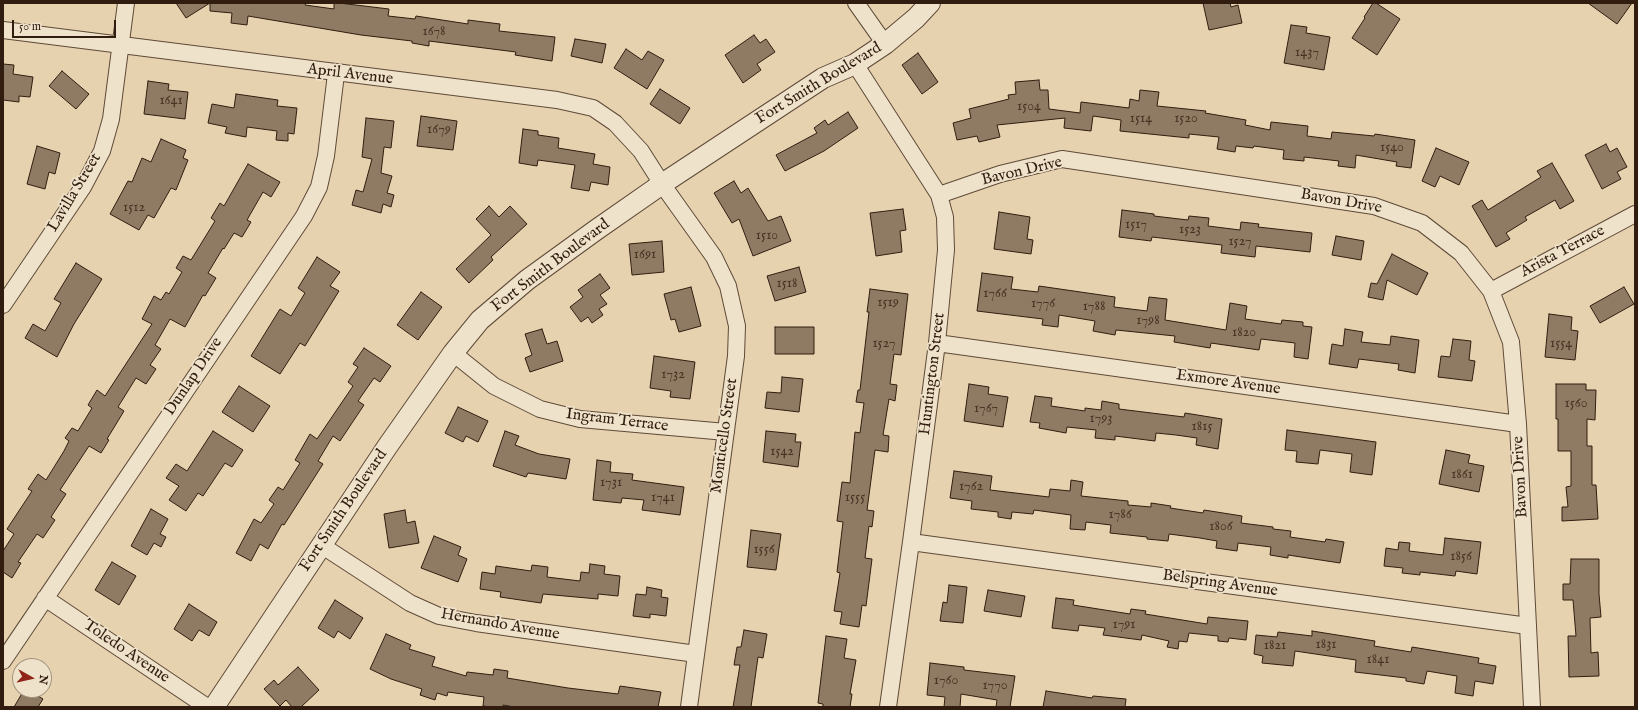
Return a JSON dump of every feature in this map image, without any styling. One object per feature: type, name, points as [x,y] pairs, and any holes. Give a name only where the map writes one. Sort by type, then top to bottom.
[{"type":"street","name":"Lavilla Street","points":[[3,305],[83,187],[102,151],[111,119],[126,3]]},
{"type":"street","points":[[856,3],[885,44]]},
{"type":"street","name":"Fort Smith Boulevard","points":[[214,707],[387,447],[453,353],[480,320],[527,280],[662,184],[823,78],[856,64],[885,44],[916,18],[930,3]]},
{"type":"street","name":"April Avenue","points":[[3,30],[336,74],[557,100],[593,108],[614,123],[640,151],[662,184]]},
{"type":"street","name":"Huntington Street","points":[[856,64],[940,195],[945,217],[946,250],[937,343],[912,542],[888,707]]},
{"type":"street","name":"Dunlap Drive","points":[[3,661],[304,216],[319,187],[326,156],[336,74]]},
{"type":"street","name":"Bavon Drive","points":[[940,195],[1000,174],[1062,160],[1374,206],[1422,223],[1460,253],[1491,291],[1511,342],[1518,424],[1532,707]]},
{"type":"street","name":"Monticello Street","points":[[662,184],[714,257],[728,286],[737,326],[736,356],[689,707]]},
{"type":"street","name":"Arista Terrace","points":[[1491,291],[1635,214]]},
{"type":"street","name":"Exmore Avenue","points":[[937,343],[1518,424]]},
{"type":"street","name":"Ingram Terrace","points":[[453,353],[494,386],[540,409],[580,419],[726,432]]},
{"type":"street","name":"Belspring Avenue","points":[[912,542],[1528,626]]},
{"type":"street","name":"Hernando Avenue","points":[[321,545],[410,603],[439,616],[476,623],[696,654]]},
{"type":"street","name":"Toledo Avenue","points":[[45,598],[207,707]]},
{"type":"building","points":[[176,3],[210,3],[186,18]]},
{"type":"building","points":[[210,3],[306,3],[305,5],[334,9],[334,3],[339,3],[389,9],[388,16],[415,19],[416,16],[468,24],[468,20],[500,24],[499,31],[555,37],[552,61],[515,55],[516,52],[429,41],[429,46],[412,43],[412,41],[361,35],[248,16],[247,25],[231,23],[232,13],[210,11]]},
{"type":"building","points":[[1203,3],[1230,3],[1231,7],[1238,5],[1242,23],[1209,30]]},
{"type":"building","points":[[1373,3],[1376,3],[1400,19],[1377,55],[1352,38]]},
{"type":"building","points":[[1588,3],[1632,3],[1617,24]]},
{"type":"building","points":[[1291,25],[1307,27],[1306,33],[1330,37],[1324,70],[1284,63]]},
{"type":"building","points":[[754,35],[760,43],[766,39],[775,52],[757,64],[761,70],[743,83],[725,55]]},
{"type":"building","points":[[575,39],[606,44],[602,63],[571,56]]},
{"type":"building","points":[[626,49],[642,60],[648,51],[664,60],[647,89],[614,68]]},
{"type":"building","points":[[918,53],[938,82],[922,94],[902,65]]},
{"type":"building","points":[[3,64],[14,65],[13,74],[33,77],[30,97],[19,96],[19,102],[3,100]]},
{"type":"building","points":[[62,71],[89,94],[76,109],[49,86]]},
{"type":"building","points":[[1039,80],[1040,90],[1048,90],[1049,109],[1080,113],[1081,102],[1129,108],[1130,99],[1139,101],[1140,90],[1159,92],[1157,106],[1206,111],[1205,113],[1246,120],[1245,125],[1270,130],[1271,122],[1308,126],[1307,136],[1331,139],[1332,132],[1374,136],[1375,134],[1415,140],[1411,168],[1396,166],[1397,162],[1356,155],[1355,168],[1338,166],[1339,161],[1304,157],[1304,161],[1283,159],[1284,150],[1254,146],[1253,148],[1236,146],[1235,152],[1217,149],[1219,137],[1189,134],[1189,138],[1120,131],[1121,120],[1093,116],[1091,131],[1064,128],[1065,118],[997,125],[1000,137],[979,142],[977,136],[957,140],[953,123],[971,118],[969,109],[1009,99],[1008,95],[1016,94],[1015,82]]},
{"type":"building","points":[[148,81],[169,84],[168,90],[188,92],[185,119],[144,114]]},
{"type":"building","points":[[660,89],[690,108],[680,124],[650,104]]},
{"type":"building","points":[[236,94],[278,100],[277,106],[297,108],[294,134],[288,133],[288,141],[276,140],[277,131],[247,127],[246,137],[225,133],[227,127],[208,123],[212,104],[234,108]]},
{"type":"building","points":[[848,112],[858,128],[824,151],[785,171],[776,155],[817,133],[814,128],[825,120],[828,125]]},
{"type":"building","points":[[421,116],[457,121],[453,150],[417,146]]},
{"type":"building","points":[[366,118],[394,121],[391,148],[384,147],[381,173],[392,176],[387,193],[394,195],[391,207],[383,204],[381,213],[352,205],[356,190],[363,192],[372,159],[362,157]]},
{"type":"building","points":[[523,129],[538,131],[538,135],[559,138],[558,148],[595,154],[593,164],[610,167],[608,185],[591,182],[589,191],[571,188],[575,165],[538,160],[537,166],[519,163]]},
{"type":"building","points":[[161,139],[186,150],[183,158],[188,160],[176,190],[171,188],[154,218],[148,215],[139,230],[110,214],[128,181],[132,182],[142,158],[151,162]]},
{"type":"building","points":[[1606,144],[1610,152],[1617,148],[1627,167],[1617,172],[1621,179],[1602,189],[1585,155]]},
{"type":"building","points":[[37,146],[60,153],[55,174],[49,172],[45,189],[27,184]]},
{"type":"building","points":[[1436,148],[1469,162],[1459,185],[1440,176],[1435,187],[1422,181]]},
{"type":"building","points":[[1552,163],[1574,201],[1560,209],[1555,200],[1525,217],[1527,220],[1506,233],[1510,239],[1496,247],[1472,206],[1482,200],[1488,210],[1541,177],[1537,171]]},
{"type":"building","points":[[248,164],[280,182],[271,197],[263,192],[247,220],[251,222],[242,237],[234,233],[224,249],[223,248],[208,273],[216,278],[205,296],[203,295],[185,327],[170,319],[155,345],[161,349],[150,365],[156,369],[146,384],[136,378],[118,407],[124,411],[107,439],[109,440],[101,453],[89,446],[60,490],[66,494],[51,517],[55,520],[43,538],[37,534],[18,562],[21,563],[12,578],[3,572],[3,551],[14,534],[7,529],[32,491],[28,489],[38,474],[46,480],[69,441],[65,438],[72,428],[78,431],[92,408],[88,405],[97,390],[105,396],[152,324],[142,319],[154,296],[161,300],[166,292],[169,294],[182,272],[176,268],[183,256],[191,260],[215,221],[211,218],[220,203],[224,206]]},
{"type":"building","points":[[734,181],[741,193],[748,188],[768,221],[781,216],[791,241],[753,256],[739,219],[732,223],[714,193]]},
{"type":"building","points":[[489,206],[499,217],[510,206],[527,224],[491,257],[493,260],[469,283],[456,269],[491,235],[476,219]]},
{"type":"building","points":[[903,209],[906,230],[900,231],[902,252],[876,256],[870,213]]},
{"type":"building","points":[[1122,210],[1188,220],[1189,216],[1209,218],[1208,226],[1240,230],[1241,222],[1259,224],[1258,227],[1312,233],[1310,252],[1256,246],[1255,257],[1221,253],[1222,245],[1152,237],[1151,241],[1119,237]]},
{"type":"building","points":[[999,212],[1030,217],[1027,239],[1033,240],[1031,254],[994,249]]},
{"type":"building","points":[[1336,236],[1364,241],[1361,260],[1332,255]]},
{"type":"building","points":[[662,241],[664,272],[632,275],[629,244]]},
{"type":"building","points":[[1392,254],[1428,273],[1417,295],[1387,280],[1383,300],[1368,297],[1371,283],[1377,284]]},
{"type":"building","points":[[317,257],[340,272],[330,286],[339,291],[305,346],[300,343],[280,374],[251,356],[280,309],[291,316],[305,293],[298,288]]},
{"type":"building","points":[[76,263],[102,279],[74,324],[57,357],[25,338],[33,324],[45,331],[61,303],[54,299]]},
{"type":"building","points":[[799,267],[806,292],[775,301],[767,276]]},
{"type":"building","points":[[982,273],[1013,277],[1011,289],[1038,292],[1039,286],[1115,297],[1114,307],[1147,311],[1149,297],[1167,299],[1165,320],[1226,330],[1230,303],[1247,306],[1245,319],[1281,324],[1282,320],[1303,322],[1303,326],[1312,327],[1308,359],[1294,357],[1295,343],[1261,339],[1259,350],[1211,343],[1210,348],[1174,342],[1175,336],[1116,330],[1115,335],[1093,331],[1095,321],[1059,315],[1058,327],[1042,325],[1043,319],[977,311]]},
{"type":"building","points":[[600,274],[610,288],[600,295],[607,304],[599,309],[603,315],[592,323],[588,317],[581,322],[570,307],[583,297],[578,290]]},
{"type":"building","points":[[691,287],[701,326],[679,332],[675,319],[671,320],[664,294]]},
{"type":"building","points":[[1624,287],[1634,304],[1600,323],[1590,306]]},
{"type":"building","points":[[870,289],[908,294],[901,355],[894,354],[890,384],[897,385],[895,401],[889,399],[883,435],[889,436],[888,452],[875,450],[867,510],[874,511],[872,527],[869,526],[865,558],[872,559],[866,606],[862,605],[859,627],[840,624],[842,612],[834,611],[840,573],[837,572],[843,522],[837,521],[842,482],[850,483],[855,432],[860,433],[864,403],[856,402],[858,390],[860,390],[869,312],[867,312]]},
{"type":"building","points":[[421,292],[442,307],[418,340],[397,325]]},
{"type":"building","points":[[1549,314],[1572,317],[1571,330],[1578,331],[1575,360],[1545,357]]},
{"type":"building","points":[[775,327],[814,327],[814,354],[775,354]]},
{"type":"building","points":[[542,329],[547,344],[557,341],[563,361],[530,372],[525,358],[532,355],[525,334]]},
{"type":"building","points":[[1345,329],[1363,332],[1361,342],[1390,345],[1391,336],[1419,340],[1415,373],[1398,370],[1399,364],[1359,359],[1357,368],[1329,364],[1332,344],[1343,346]]},
{"type":"building","points":[[1453,339],[1471,341],[1469,360],[1475,361],[1472,381],[1438,377],[1441,356],[1450,357]]},
{"type":"building","points":[[364,348],[391,366],[380,382],[374,378],[358,401],[364,405],[340,441],[333,436],[318,461],[323,464],[284,525],[282,524],[268,549],[260,544],[251,561],[236,553],[254,519],[261,523],[274,504],[269,500],[278,487],[283,490],[300,463],[295,460],[310,434],[317,439],[353,386],[348,382],[358,367],[353,364]]},
{"type":"building","points":[[654,356],[695,362],[690,399],[670,397],[671,391],[650,388]]},
{"type":"building","points":[[782,377],[803,379],[799,412],[765,408],[767,392],[781,393]]},
{"type":"building","points":[[969,384],[989,387],[988,394],[1008,397],[1003,427],[964,421]]},
{"type":"building","points":[[1556,384],[1586,384],[1586,390],[1596,390],[1595,420],[1587,419],[1587,446],[1592,446],[1592,485],[1596,485],[1598,519],[1562,521],[1562,507],[1568,507],[1566,487],[1571,486],[1571,451],[1558,451]]},
{"type":"building","points":[[239,386],[270,406],[253,432],[222,412]]},
{"type":"building","points":[[1035,396],[1052,398],[1051,406],[1085,411],[1085,408],[1101,410],[1102,401],[1119,404],[1119,409],[1184,417],[1185,413],[1222,419],[1218,449],[1196,445],[1197,438],[1176,435],[1156,433],[1155,441],[1115,436],[1115,440],[1095,438],[1096,430],[1067,427],[1066,433],[1039,428],[1040,423],[1030,422]]},
{"type":"building","points":[[458,407],[488,421],[478,442],[466,436],[463,442],[445,433]]},
{"type":"building","points":[[1287,430],[1376,442],[1372,475],[1350,472],[1352,454],[1320,450],[1318,464],[1296,462],[1297,451],[1285,450]]},
{"type":"building","points":[[213,431],[243,450],[232,467],[225,463],[203,496],[198,493],[186,511],[169,500],[179,486],[166,478],[176,464],[187,471]]},
{"type":"building","points":[[505,431],[519,436],[515,445],[539,454],[570,459],[566,479],[528,473],[526,477],[493,466]]},
{"type":"building","points":[[766,431],[796,434],[795,442],[801,442],[798,467],[763,462]]},
{"type":"building","points":[[1446,450],[1470,455],[1468,463],[1484,466],[1479,492],[1439,484]]},
{"type":"building","points":[[597,460],[611,462],[610,472],[633,474],[632,480],[684,487],[680,515],[642,510],[644,500],[622,498],[621,503],[593,500]]},
{"type":"building","points":[[954,471],[992,476],[990,490],[1049,497],[1050,489],[1070,491],[1071,480],[1083,482],[1081,496],[1128,501],[1128,505],[1151,507],[1151,503],[1171,506],[1170,508],[1203,513],[1204,510],[1242,516],[1241,523],[1291,531],[1290,537],[1325,542],[1326,539],[1344,542],[1340,563],[1288,555],[1288,558],[1270,555],[1271,547],[1238,543],[1237,551],[1216,548],[1217,541],[1200,538],[1169,534],[1168,541],[1110,533],[1111,525],[1086,522],[1085,530],[1070,529],[1071,515],[1034,510],[1033,514],[1012,512],[1011,519],[998,517],[998,512],[971,509],[972,501],[950,498]]},
{"type":"building","points":[[151,509],[168,519],[160,534],[166,537],[161,547],[154,543],[147,555],[131,546]]},
{"type":"building","points":[[405,510],[407,523],[415,521],[419,543],[389,548],[384,514]]},
{"type":"building","points":[[751,530],[781,534],[776,570],[747,567]]},
{"type":"building","points":[[434,536],[461,547],[458,555],[467,559],[458,582],[421,568]]},
{"type":"building","points":[[1445,538],[1481,542],[1477,574],[1456,571],[1455,576],[1420,572],[1420,575],[1402,573],[1403,568],[1384,566],[1386,548],[1398,550],[1399,542],[1410,543],[1409,551],[1443,555]]},
{"type":"building","points":[[1571,559],[1599,559],[1599,594],[1601,617],[1590,618],[1591,653],[1598,652],[1599,676],[1569,677],[1568,636],[1576,636],[1573,600],[1563,600],[1563,584],[1570,584]]},
{"type":"building","points":[[112,562],[136,576],[119,605],[95,590]]},
{"type":"building","points":[[590,564],[605,566],[604,574],[620,576],[618,596],[598,594],[598,599],[543,594],[541,603],[500,597],[501,592],[480,589],[482,572],[495,574],[496,566],[531,571],[532,565],[548,567],[547,577],[580,581],[581,572],[589,573]]},
{"type":"building","points":[[949,585],[967,587],[963,623],[940,621],[943,602],[947,603]]},
{"type":"building","points":[[647,587],[662,590],[661,597],[668,598],[666,616],[650,614],[650,618],[633,616],[636,594],[646,595]]},
{"type":"building","points":[[988,590],[1025,596],[1021,617],[984,611]]},
{"type":"building","points":[[1056,598],[1074,600],[1073,605],[1130,614],[1131,609],[1146,611],[1145,614],[1207,624],[1208,617],[1248,621],[1246,640],[1229,638],[1228,642],[1218,641],[1218,636],[1189,633],[1187,642],[1179,641],[1178,649],[1167,647],[1169,641],[1142,635],[1141,640],[1103,635],[1105,628],[1079,625],[1078,631],[1052,628]]},
{"type":"building","points":[[335,600],[363,618],[350,639],[338,631],[334,638],[318,628]]},
{"type":"building","points":[[189,604],[217,622],[209,636],[199,630],[192,641],[174,629]]},
{"type":"building","points":[[744,630],[767,634],[763,658],[758,657],[751,707],[733,707],[740,665],[734,665],[737,647],[741,647]]},
{"type":"building","points":[[1312,631],[1375,641],[1374,646],[1411,652],[1412,647],[1479,658],[1478,663],[1496,666],[1493,684],[1475,681],[1473,696],[1455,693],[1457,676],[1427,671],[1424,684],[1406,681],[1406,678],[1355,672],[1356,660],[1295,651],[1293,666],[1262,663],[1263,656],[1254,654],[1256,635],[1277,637],[1278,632],[1312,636]]},
{"type":"building","points":[[386,634],[411,645],[409,649],[435,657],[432,666],[466,676],[467,672],[493,675],[494,669],[508,671],[507,678],[568,688],[618,694],[620,686],[661,692],[658,707],[514,707],[503,705],[503,707],[491,707],[483,706],[484,697],[448,692],[447,696],[437,693],[435,700],[420,695],[422,689],[391,679],[370,669]]},
{"type":"building","points":[[826,636],[847,639],[844,658],[856,660],[850,694],[852,694],[850,707],[823,707],[823,704],[818,703]]},
{"type":"building","points":[[930,663],[964,667],[964,670],[1015,676],[1010,707],[996,707],[997,700],[961,694],[960,707],[944,707],[945,697],[927,695]]},
{"type":"building","points":[[298,667],[319,690],[301,707],[292,707],[286,700],[280,706],[264,689],[274,680],[278,685]]},
{"type":"building","points":[[1046,691],[1092,698],[1093,696],[1126,699],[1125,707],[1043,707]]},
{"type":"building","points":[[19,698],[43,699],[38,707],[14,707]]}]
